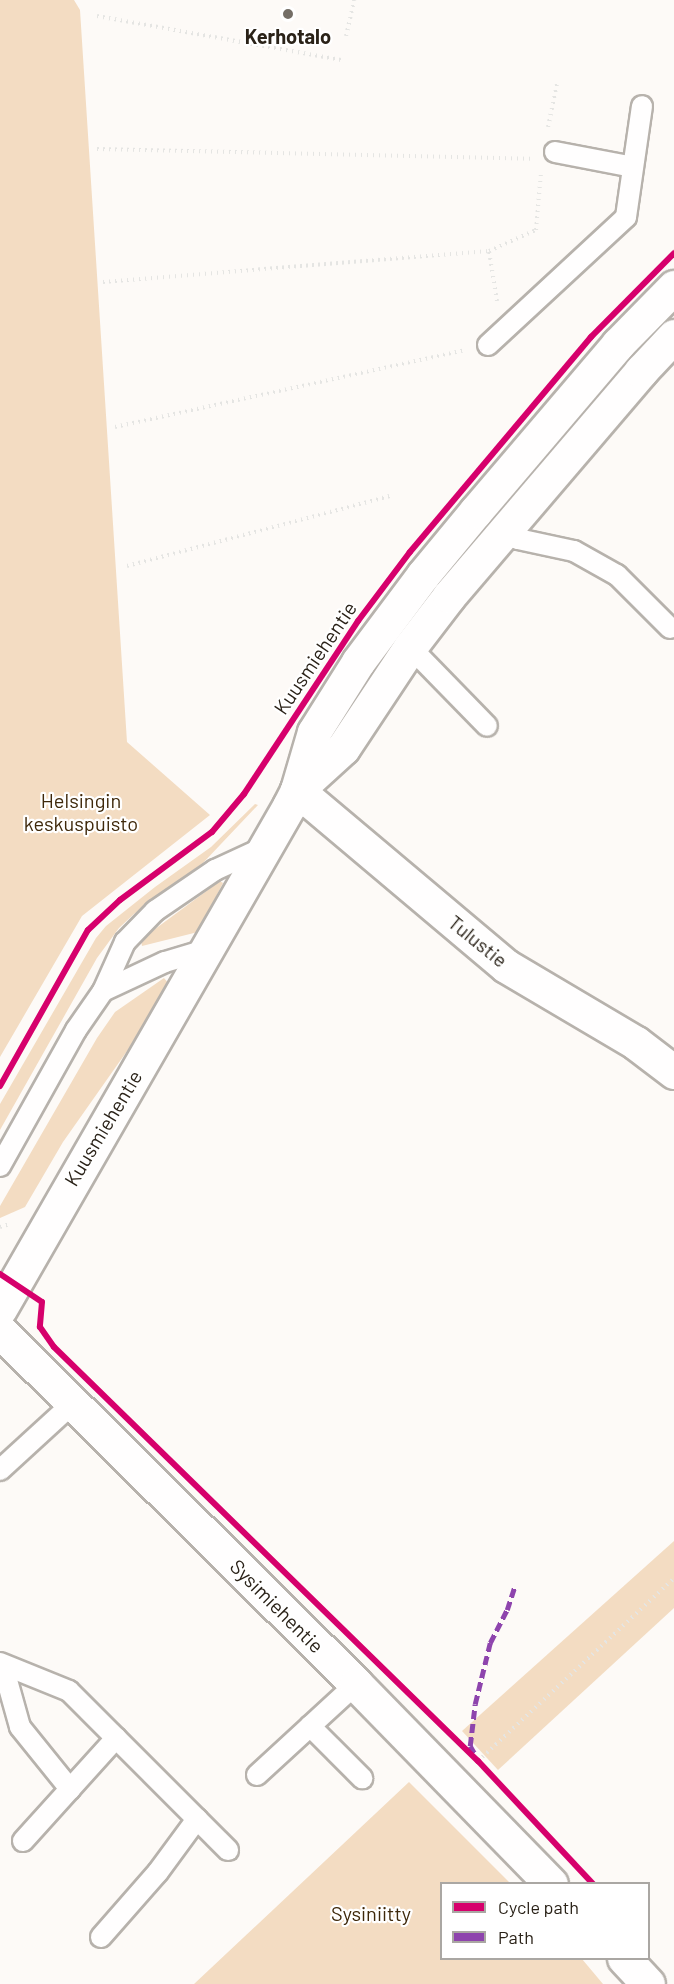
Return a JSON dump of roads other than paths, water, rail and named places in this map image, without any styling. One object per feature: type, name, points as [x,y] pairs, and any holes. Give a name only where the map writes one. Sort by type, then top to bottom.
[{"type":"main road","name":"Kuusmiehentie","points":[[0,1309],[42,1231],[209,949],[266,847],[297,790],[314,732],[358,662],[391,616],[476,510],[610,353],[674,287]]},
{"type":"main road","name":"Kuusmiehentie","points":[[297,790],[343,748],[410,647],[502,532],[674,336]]},
{"type":"main road","name":"Tulustie","points":[[297,790],[506,966],[636,1043],[674,1072]]},
{"type":"main road","name":"Sysimiehentie","points":[[0,1331],[356,1684],[549,1882]]},
{"type":"main road","points":[[625,1960],[648,1984]]},
{"type":"lane","points":[[496,338],[626,217],[642,106]]},
{"type":"lane","points":[[548,156],[633,167]]},
{"type":"lane","points":[[502,532],[518,539],[574,551],[617,575],[670,628]]},
{"type":"lane","points":[[410,647],[487,726]]},
{"type":"lane","points":[[0,1166],[76,1030],[103,991],[125,942],[155,911],[215,870],[266,847]]},
{"type":"lane","points":[[103,991],[165,962],[209,949]]},
{"type":"lane","points":[[0,1470],[72,1404]]},
{"type":"lane","points":[[2,1665],[69,1691],[228,1850]]},
{"type":"lane","points":[[2,1665],[20,1727],[70,1789]]},
{"type":"lane","points":[[257,1775],[356,1684]]},
{"type":"lane","points":[[310,1726],[362,1778]]},
{"type":"lane","points":[[23,1841],[116,1738]]},
{"type":"lane","points":[[100,1937],[158,1872],[197,1819]]},
{"type":"place","name":"Kerhotalo","points":[[288,14]]},
{"type":"park label","name":"Helsingin keskuspuisto","points":[[81,812]]},
{"type":"park label","name":"Sysiniitty","points":[[371,1913]]}]
